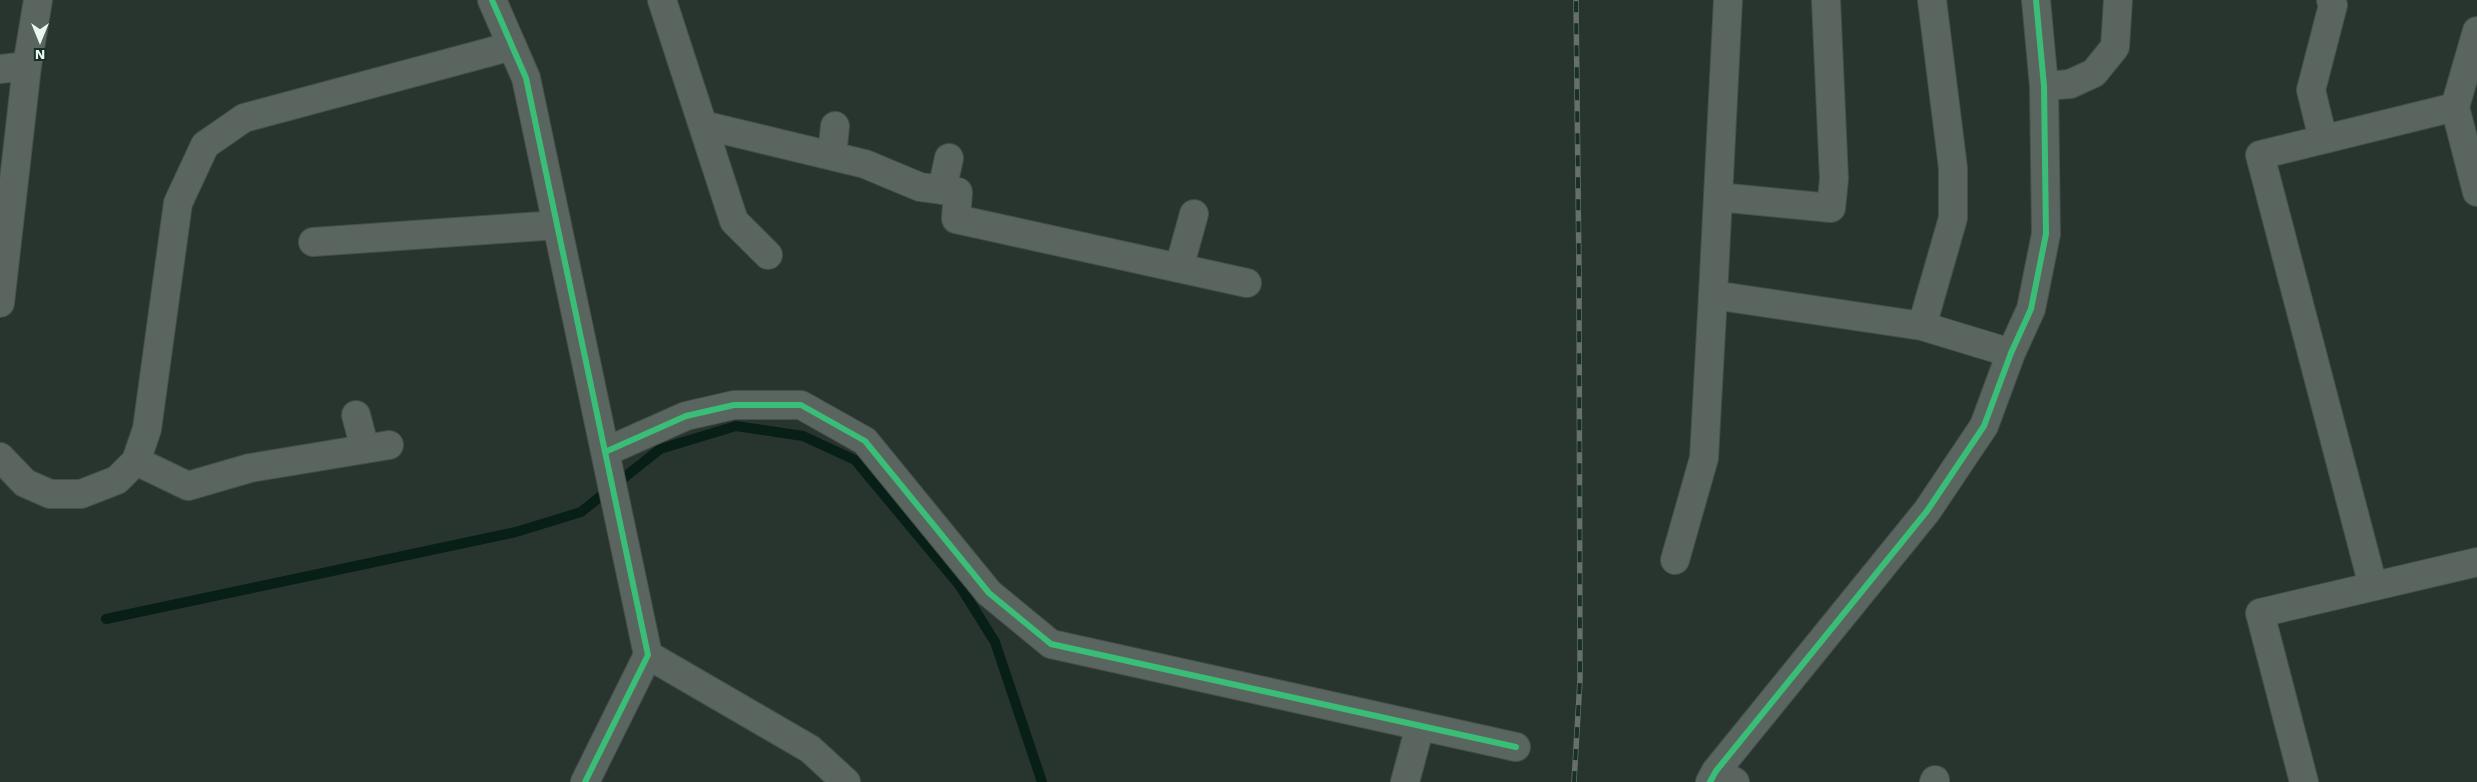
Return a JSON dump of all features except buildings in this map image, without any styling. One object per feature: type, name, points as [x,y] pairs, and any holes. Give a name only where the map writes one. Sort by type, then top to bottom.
[{"type":"street","points":[[0,303],[27,66],[38,0]]},
{"type":"street","points":[[492,0],[526,78],[648,654],[585,782]]},
{"type":"street","points":[[662,0],[734,221],[768,255]]},
{"type":"street","points":[[1675,560],[1704,458],[1728,0]]},
{"type":"street","points":[[1718,196],[1831,208],[1834,179],[1826,0]]},
{"type":"street","points":[[1922,326],[1953,218],[1953,168],[1932,0]]},
{"type":"street","points":[[1720,778],[1927,511],[1984,426],[2011,353],[2031,309],[2046,234],[2044,86],[2036,0]]},
{"type":"street","points":[[2044,86],[2070,84],[2094,73],[2115,47],[2118,0]]},
{"type":"street","points":[[2323,140],[2311,90],[2332,5],[2331,0]]},
{"type":"street","points":[[2477,31],[2455,106],[2477,192]]},
{"type":"street","points":[[0,458],[25,483],[50,494],[81,494],[90,491],[117,480],[136,461],[147,429],[178,203],[205,145],[244,118],[512,46]]},
{"type":"street","points":[[0,69],[27,66]]},
{"type":"street","points":[[2372,586],[2260,155],[2455,106]]},
{"type":"street","points":[[703,125],[865,164],[920,187],[958,192],[956,219],[1247,283]]},
{"type":"street","points":[[832,156],[835,126]]},
{"type":"street","points":[[942,190],[949,158]]},
{"type":"street","points":[[1179,268],[1194,214]]},
{"type":"street","points":[[314,242],[557,225]]},
{"type":"street","points":[[1713,295],[1922,326],[2011,353]]},
{"type":"street","points":[[606,457],[686,416],[734,405],[801,405],[865,441],[989,593],[1051,644],[1516,747]]},
{"type":"street","points":[[136,461],[188,486],[250,468],[377,447],[356,415]]},
{"type":"street","points":[[2304,782],[2260,613],[2477,562]]},
{"type":"street","points":[[648,654],[810,749],[846,782]]},
{"type":"street","points":[[1405,782],[1420,726]]},
{"type":"waterway","points":[[106,619],[516,532],[581,512],[660,449],[736,426],[803,436],[855,460],[960,586],[995,642],[1042,782]]},
{"type":"railway","points":[[1574,782],[1580,680],[1576,0]]},
{"type":"cycle path","points":[[492,0],[526,78],[648,655],[585,782]]},
{"type":"cycle path","points":[[1710,782],[1716,771],[1927,511],[1984,426],[2011,353],[2031,309],[2046,234],[2044,86],[2036,0]]},
{"type":"cycle path","points":[[605,452],[686,416],[734,405],[801,405],[865,441],[989,593],[1051,644],[1516,747]]}]
